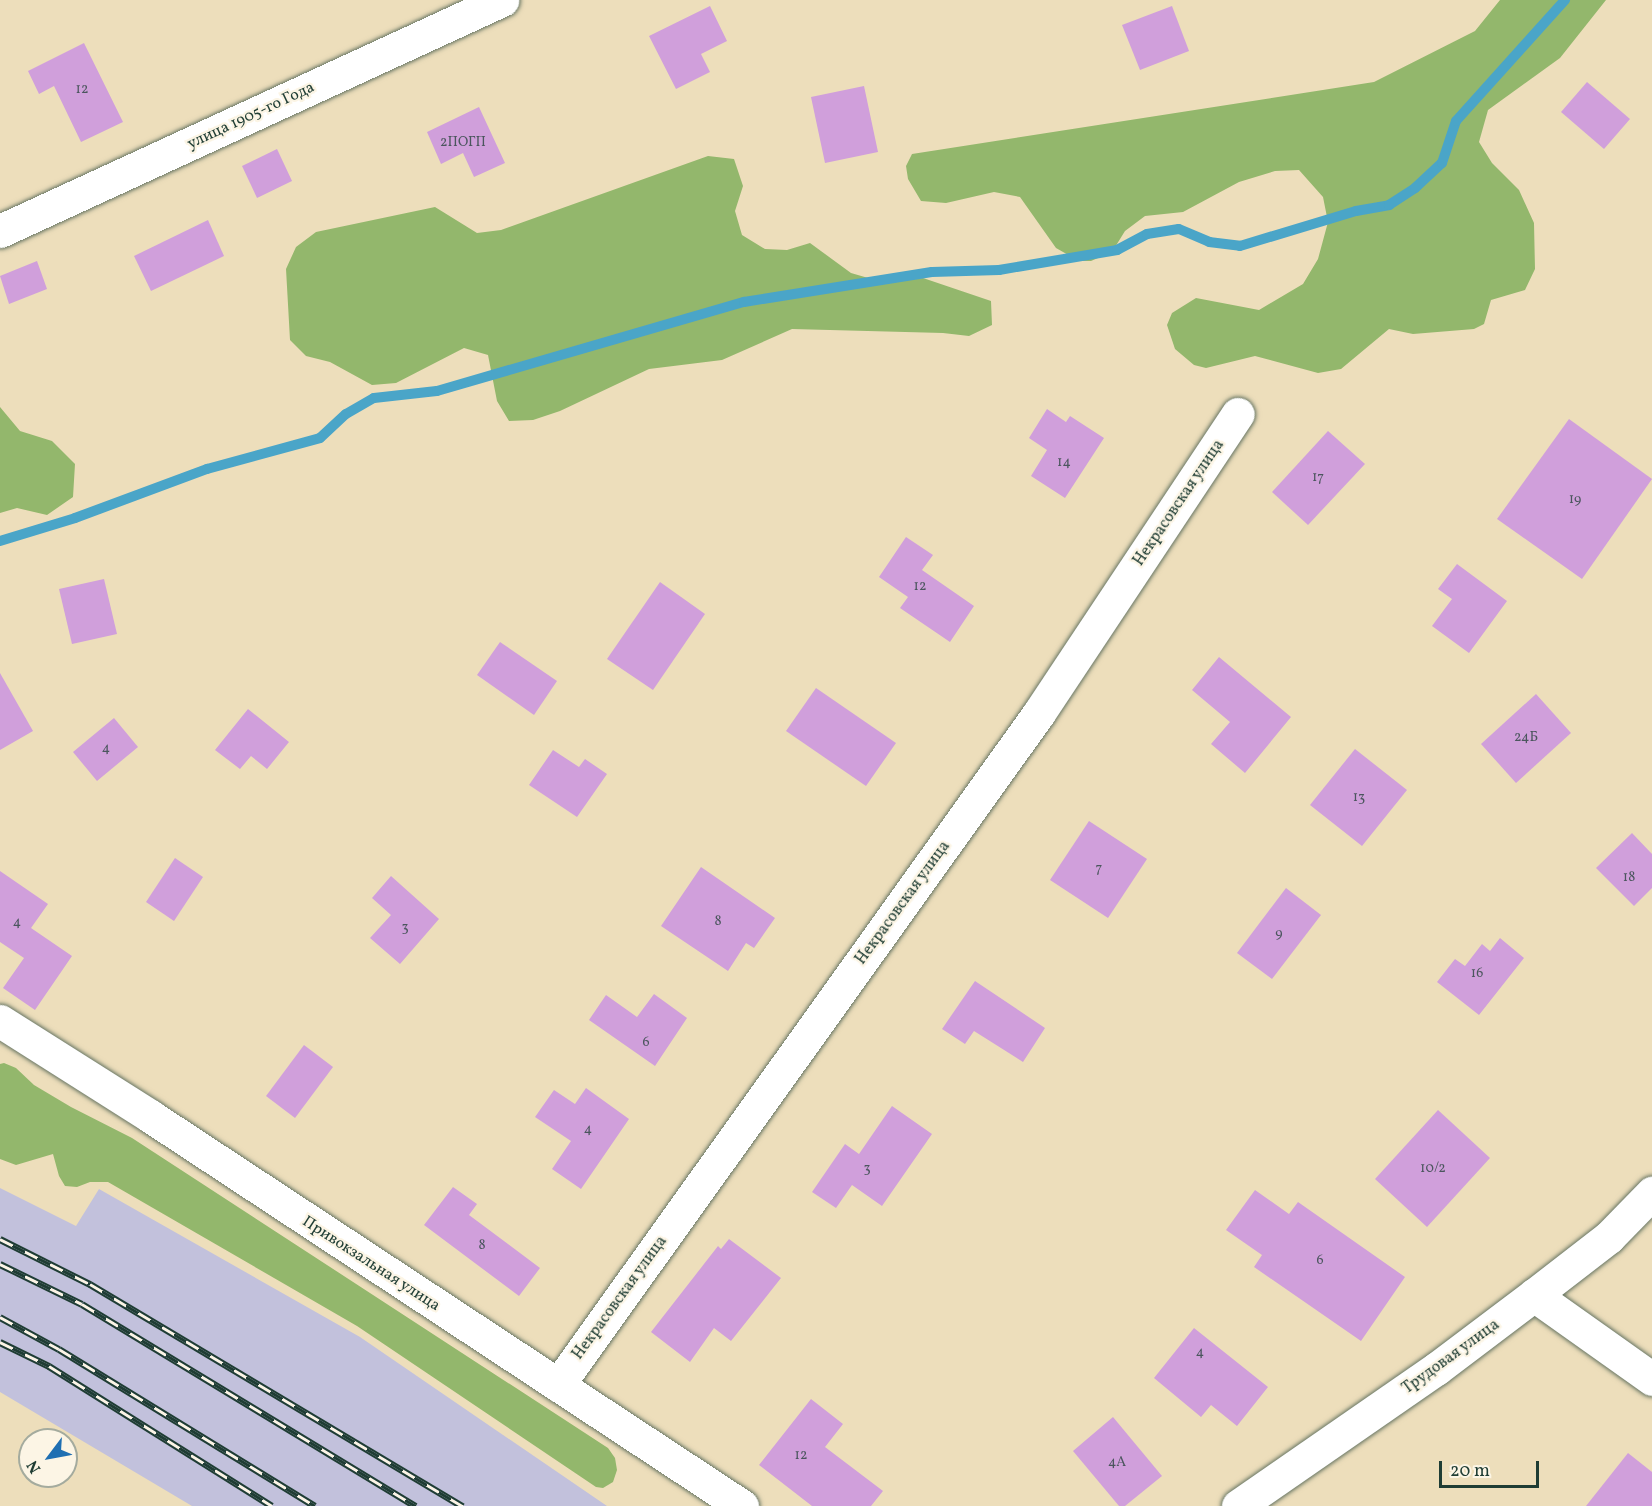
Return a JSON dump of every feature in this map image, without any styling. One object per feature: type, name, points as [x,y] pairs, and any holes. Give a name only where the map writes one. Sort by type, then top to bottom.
[{"type":"street","name":"улица 1905-го Года","points":[[0,231],[502,0]]},
{"type":"street","name":"Некрасовская улица","points":[[558,1385],[1039,713],[1238,414]]},
{"type":"street","name":"Привокзальная улица","points":[[0,1021],[150,1116],[742,1506]]},
{"type":"street","name":"Трудовая улица","points":[[1238,1506],[1436,1369],[1534,1295],[1609,1237],[1652,1193]]},
{"type":"street","points":[[1534,1295],[1652,1379]]},
{"type":"shaded area","points":[[0,1188],[76,1226],[99,1189],[360,1337],[607,1506],[192,1506],[78,1438],[78,1428],[61,1428],[0,1392]]},
{"type":"green space","points":[[1500,0],[1606,0],[1560,58],[1488,110],[1479,142],[1492,163],[1519,190],[1534,223],[1535,269],[1525,290],[1491,300],[1484,324],[1474,329],[1413,334],[1389,329],[1341,369],[1318,373],[1255,356],[1206,368],[1194,365],[1175,349],[1167,325],[1172,313],[1196,298],[1259,310],[1303,284],[1318,259],[1328,222],[1323,197],[1299,170],[1275,171],[1239,182],[1183,212],[1145,216],[1125,231],[1112,252],[1091,261],[1079,261],[1056,248],[1020,197],[994,192],[946,203],[921,201],[908,179],[906,166],[912,154],[1374,82],[1475,31]]},
{"type":"green space","points":[[708,156],[734,159],[743,186],[735,211],[742,235],[765,249],[787,250],[810,243],[851,273],[875,280],[923,278],[991,301],[992,325],[969,336],[943,333],[792,329],[722,360],[649,369],[560,411],[533,420],[509,421],[497,401],[488,355],[464,348],[396,383],[372,385],[330,362],[306,356],[290,340],[286,269],[296,247],[316,232],[435,207],[477,233],[501,230]]},
{"type":"green space","points":[[0,407],[20,431],[52,441],[75,464],[73,497],[47,515],[17,508],[0,513]]},
{"type":"green space","points":[[4,1063],[16,1068],[34,1085],[71,1107],[132,1138],[608,1448],[615,1458],[617,1470],[613,1482],[603,1488],[596,1487],[357,1326],[108,1182],[90,1182],[77,1187],[65,1186],[59,1176],[53,1154],[16,1165],[0,1159],[0,1064]]},
{"type":"building","points":[[710,6],[727,41],[701,54],[710,72],[676,89],[649,36]]},
{"type":"building","points":[[1172,6],[1189,51],[1140,70],[1122,25]]},
{"type":"building","points":[[84,43],[123,122],[81,142],[54,86],[39,94],[28,71]]},
{"type":"building","points":[[1587,82],[1630,119],[1604,149],[1561,112]]},
{"type":"building","points":[[864,86],[878,152],[825,163],[811,97]]},
{"type":"building","points":[[479,107],[505,163],[474,177],[463,153],[441,164],[427,132]]},
{"type":"building","points":[[277,149],[292,181],[257,198],[242,166]]},
{"type":"building","points":[[208,220],[224,256],[151,291],[134,256]]},
{"type":"building","points":[[37,261],[47,289],[9,304],[0,276]]},
{"type":"building","points":[[1047,409],[1066,422],[1070,416],[1104,438],[1065,498],[1031,476],[1047,450],[1029,438]]},
{"type":"building","points":[[1569,419],[1652,479],[1582,579],[1497,519]]},
{"type":"building","points":[[1328,431],[1365,464],[1308,525],[1272,492]]},
{"type":"building","points":[[906,537],[933,555],[922,570],[974,606],[950,642],[900,608],[908,597],[879,577]]},
{"type":"building","points":[[1457,564],[1507,601],[1469,653],[1432,626],[1452,599],[1438,589]]},
{"type":"building","points":[[104,579],[117,634],[72,644],[59,589]]},
{"type":"building","points":[[660,582],[705,614],[653,690],[607,659]]},
{"type":"building","points":[[500,642],[557,681],[534,715],[477,675]]},
{"type":"building","points":[[1219,657],[1291,717],[1245,773],[1211,744],[1230,722],[1192,690]]},
{"type":"building","points":[[0,673],[33,731],[0,750]]},
{"type":"building","points":[[816,688],[896,743],[866,786],[786,731]]},
{"type":"building","points":[[1536,694],[1571,733],[1516,783],[1481,744]]},
{"type":"building","points":[[248,709],[289,742],[267,769],[251,756],[240,769],[215,750]]},
{"type":"building","points":[[114,718],[138,747],[97,781],[73,752]]},
{"type":"building","points":[[1355,749],[1407,790],[1362,846],[1310,805]]},
{"type":"building","points":[[553,750],[579,767],[585,759],[607,774],[577,817],[529,785]]},
{"type":"building","points":[[1089,821],[1147,859],[1108,918],[1050,880]]},
{"type":"building","points":[[1632,833],[1652,854],[1652,888],[1634,906],[1596,868]]},
{"type":"building","points":[[175,858],[203,877],[174,921],[146,902]]},
{"type":"building","points":[[701,867],[775,918],[754,948],[746,943],[728,971],[661,926]]},
{"type":"building","points":[[0,871],[48,904],[31,928],[72,956],[35,1010],[3,988],[24,958],[0,942]]},
{"type":"building","points":[[391,876],[439,919],[400,964],[370,938],[391,915],[372,898]]},
{"type":"building","points":[[1286,888],[1321,915],[1272,979],[1237,953]]},
{"type":"building","points":[[1500,938],[1524,958],[1479,1015],[1437,982],[1455,959],[1465,966],[1482,944],[1490,951]]},
{"type":"building","points":[[975,981],[1045,1028],[1023,1062],[974,1031],[965,1044],[942,1029]]},
{"type":"building","points":[[654,994],[687,1018],[655,1066],[589,1020],[606,995],[637,1017]]},
{"type":"building","points":[[304,1045],[333,1067],[295,1118],[266,1096]]},
{"type":"building","points":[[586,1088],[629,1119],[581,1189],[552,1169],[571,1141],[535,1117],[554,1090],[575,1104]]},
{"type":"building","points":[[892,1106],[932,1134],[882,1206],[852,1185],[836,1208],[812,1192],[845,1144],[859,1154]]},
{"type":"building","points":[[1438,1110],[1490,1158],[1427,1227],[1375,1179]]},
{"type":"building","points":[[453,1187],[477,1204],[469,1215],[540,1268],[519,1296],[424,1225]]},
{"type":"building","points":[[1255,1190],[1289,1214],[1298,1202],[1405,1277],[1361,1341],[1254,1267],[1262,1255],[1226,1230]]},
{"type":"building","points":[[729,1239],[781,1278],[731,1341],[714,1328],[690,1362],[651,1332],[718,1246],[721,1249]]},
{"type":"building","points":[[1194,1328],[1268,1387],[1237,1426],[1211,1405],[1201,1417],[1154,1378]]},
{"type":"building","points":[[811,1399],[843,1424],[825,1447],[883,1491],[871,1506],[812,1506],[759,1465]]},
{"type":"building","points":[[1113,1417],[1162,1476],[1125,1506],[1119,1506],[1073,1451]]},
{"type":"building","points":[[1628,1453],[1652,1472],[1652,1506],[1586,1506]]},
{"type":"waterway","points":[[0,541],[75,518],[207,469],[320,438],[346,414],[374,398],[437,391],[744,302],[932,272],[999,270],[1117,250],[1147,234],[1179,229],[1209,242],[1240,246],[1356,211],[1389,205],[1415,188],[1442,163],[1456,121],[1565,0]]},
{"type":"railway","points":[[0,1239],[90,1284],[463,1506]]},
{"type":"railway","points":[[0,1264],[82,1304],[416,1506]]},
{"type":"railway","points":[[0,1317],[59,1349],[315,1506]]},
{"type":"railway","points":[[0,1342],[49,1366],[272,1506]]}]
